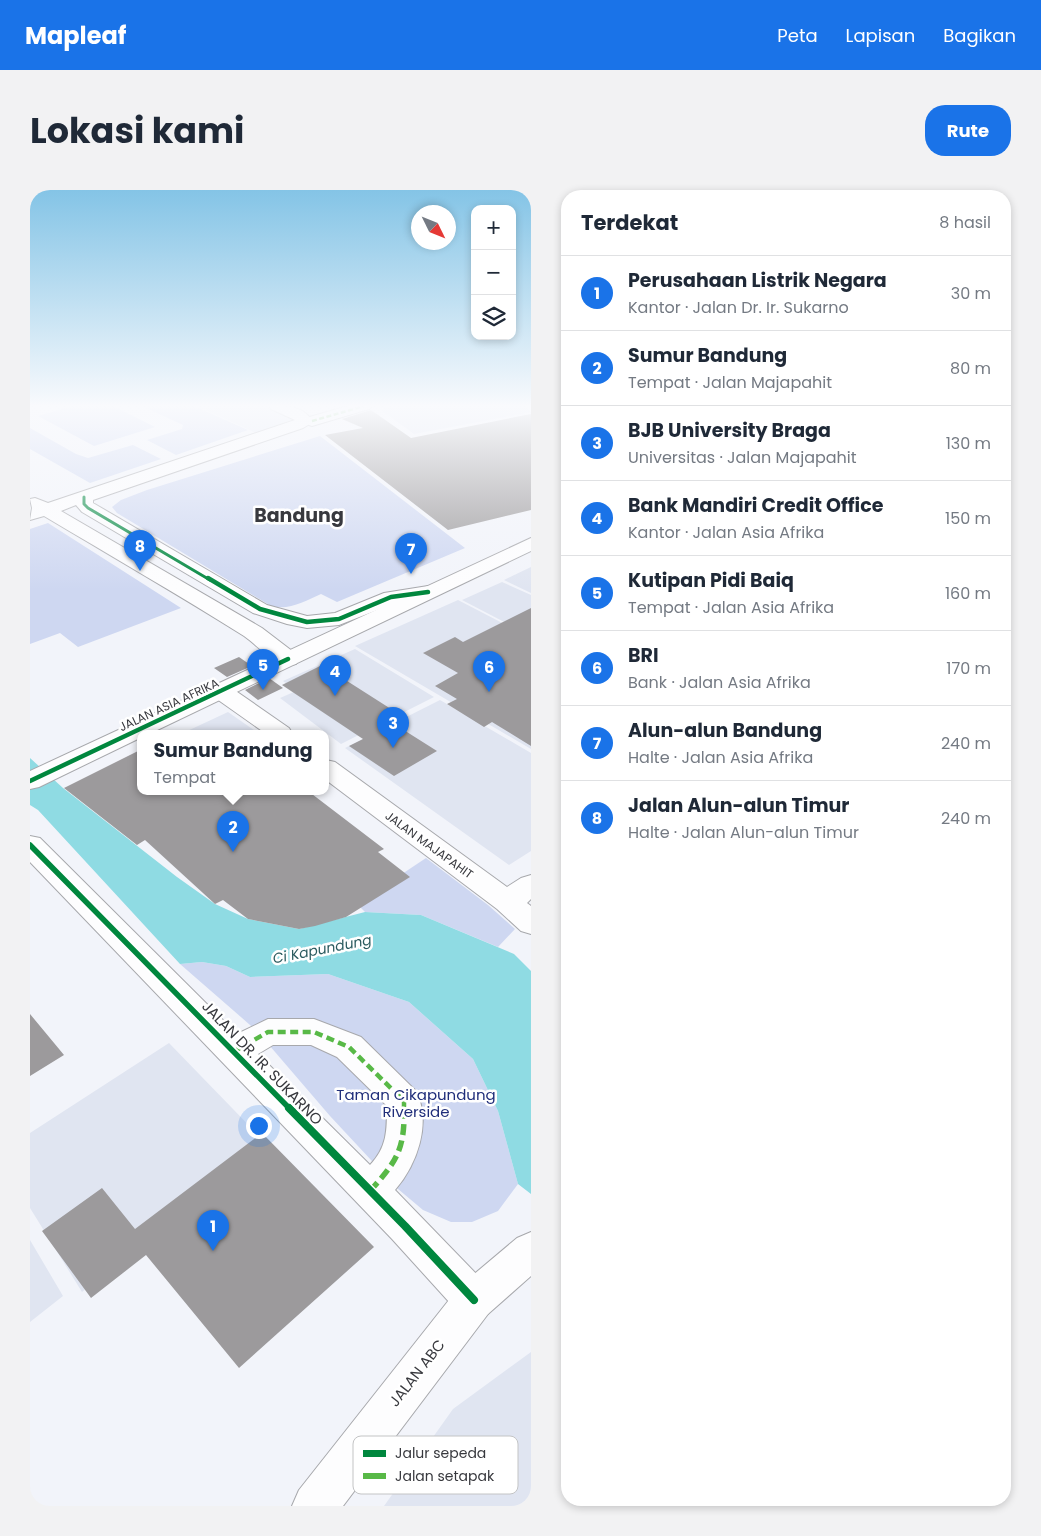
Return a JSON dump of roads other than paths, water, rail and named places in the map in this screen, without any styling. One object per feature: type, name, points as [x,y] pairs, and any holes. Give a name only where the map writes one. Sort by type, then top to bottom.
[{"type":"street","points":[[35,508],[84,497],[172,467]]},
{"type":"street","name":"JALAN ASIA AFRIKA","points":[[84,497],[84,504],[88,508],[186,567],[272,615],[307,622],[339,619],[391,597],[428,592]]},
{"type":"street","points":[[35,508],[254,633],[288,659]]},
{"type":"street","name":"JALAN ASIA AFRIKA","points":[[140,730],[531,544]]},
{"type":"street","points":[[222,692],[276,730]]},
{"type":"street","name":"JALAN ASIA AFRIKA","points":[[30,781],[137,731]]},
{"type":"street","name":"JALAN MAJAPAHIT","points":[[329,770],[507,902],[531,923]]},
{"type":"street","name":"JALAN DR. IR. SUKARNO","points":[[30,845],[370,1191],[474,1300]]},
{"type":"street","points":[[507,902],[531,885]]},
{"type":"street","points":[[233,1052],[268,1032],[314,1032],[349,1047],[404,1101],[405,1134],[392,1167],[370,1191]]},
{"type":"street","name":"JALAN ABC","points":[[369,1436],[474,1300],[531,1252]]},
{"type":"street","name":"JALAN ABC","points":[[315,1506],[353,1457]]},
{"type":"water","name":"Ci Kapundung","points":[[30,758],[63,788],[177,877],[215,904],[248,919],[299,929],[365,912],[421,915],[514,954],[531,971],[531,1194],[518,1184],[498,1111],[473,1059],[409,1002],[328,974],[250,977],[226,966],[202,962],[180,964],[38,810],[30,805]]},
{"type":"place","name":"Jalan Alun-alun Timur","points":[[140,571]]},
{"type":"place","name":"Alun-alun Bandung","points":[[411,574]]},
{"type":"place","name":"Kutipan Pidi Baiq","points":[[263,690]]},
{"type":"place","name":"BRI","points":[[489,692]]},
{"type":"place","name":"Bank Mandiri Credit Office","points":[[335,696]]},
{"type":"place","name":"BJB University Braga","points":[[393,748]]},
{"type":"place","name":"Sumur Bandung","points":[[233,852]]},
{"type":"place","name":"Perusahaan Listrik Negara","points":[[213,1251]]},
{"type":"district","name":"Bandung","points":[[299,515]]},
{"type":"park label","name":"Taman Cikapundung Riverside","points":[[416,1104]]}]
